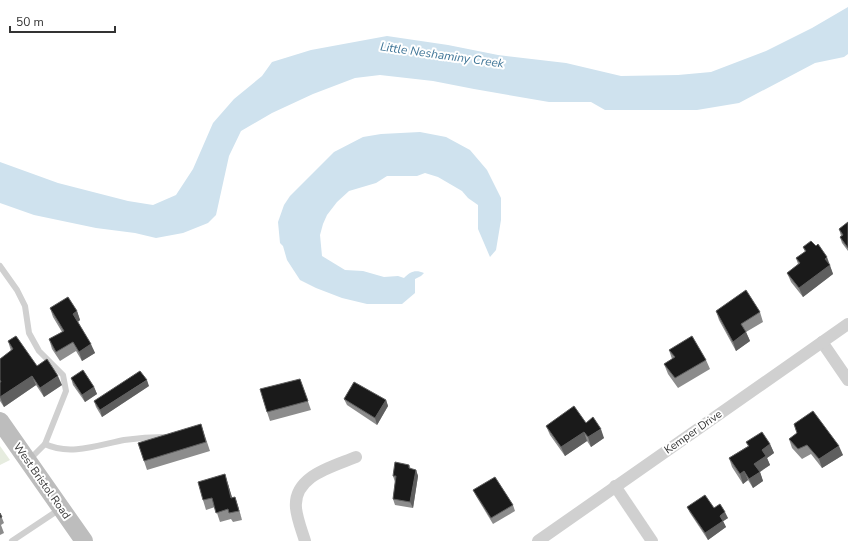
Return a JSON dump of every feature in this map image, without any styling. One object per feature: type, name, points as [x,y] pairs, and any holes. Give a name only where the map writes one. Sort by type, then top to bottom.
[{"type":"main road","name":"West Bristol Road","points":[[0,421],[84,541]]},
{"type":"street","name":"Kemper Drive","points":[[538,541],[848,324]]},
{"type":"street","points":[[822,342],[848,380]]},
{"type":"street","points":[[305,541],[296,509],[296,497],[301,486],[311,477],[356,457]]},
{"type":"street","points":[[615,486],[652,541]]},
{"type":"lane","points":[[0,266],[17,290],[25,306],[29,333],[32,339],[39,351],[63,375],[66,391],[45,444],[28,461]]},
{"type":"lane","points":[[45,444],[54,449],[66,450],[142,438],[170,436]]},
{"type":"lane","points":[[12,541],[61,508]]},
{"type":"shaded area","points":[[0,446],[10,460],[0,465]]},
{"type":"water","name":"Little Neshaminy Creek","points":[[848,7],[848,54],[844,57],[815,63],[739,103],[697,110],[605,110],[591,102],[549,102],[433,81],[380,75],[355,78],[313,94],[272,113],[241,131],[229,156],[216,215],[208,223],[183,233],[156,238],[135,233],[96,228],[34,215],[0,203],[0,162],[58,183],[128,201],[153,205],[176,195],[193,169],[213,123],[234,99],[262,76],[272,62],[311,50],[387,36],[448,45],[498,55],[566,63],[621,76],[678,75],[711,72],[766,51],[812,28]]},
{"type":"water","points":[[420,132],[446,137],[470,150],[487,170],[501,198],[501,220],[496,250],[490,257],[478,229],[478,205],[468,198],[462,191],[438,177],[425,173],[417,176],[387,176],[376,183],[349,191],[337,202],[327,215],[323,224],[320,235],[322,256],[345,270],[363,271],[384,277],[398,276],[404,278],[413,272],[418,271],[424,273],[415,279],[415,293],[402,304],[367,304],[342,298],[300,280],[287,260],[283,246],[280,243],[278,222],[284,205],[290,196],[334,152],[363,137],[381,134]]},
{"type":"building","points":[[848,222],[848,248],[840,237],[843,235],[839,229]]},
{"type":"building","points":[[811,241],[816,246],[818,244],[827,257],[825,259],[830,265],[799,288],[787,273],[800,263],[796,258],[806,251],[803,247]]},
{"type":"building","points":[[746,290],[760,312],[741,324],[746,332],[733,342],[716,311]]},
{"type":"building","points":[[68,297],[77,311],[73,314],[91,344],[79,352],[73,342],[56,352],[49,339],[64,331],[50,308]]},
{"type":"building","points":[[16,336],[37,366],[47,359],[58,376],[40,388],[32,376],[0,397],[0,359],[13,349],[8,341]]},
{"type":"building","points":[[692,336],[706,360],[675,378],[664,364],[675,357],[669,350]]},
{"type":"building","points":[[83,370],[94,387],[82,395],[71,378]]},
{"type":"building","points":[[140,371],[147,380],[100,410],[94,401]]},
{"type":"building","points":[[300,379],[308,401],[267,412],[260,389]]},
{"type":"building","points":[[354,382],[386,400],[375,418],[344,399]]},
{"type":"building","points":[[574,406],[586,423],[593,417],[601,429],[588,437],[584,432],[561,447],[546,426]]},
{"type":"building","points":[[813,411],[839,446],[819,459],[807,445],[798,449],[789,439],[797,433],[794,424]]},
{"type":"building","points":[[201,424],[206,442],[144,461],[138,443]]},
{"type":"building","points":[[762,432],[770,444],[762,450],[766,456],[754,464],[760,472],[749,479],[744,471],[740,474],[729,458],[749,446],[746,442]]},
{"type":"building","points":[[395,462],[409,465],[409,468],[416,470],[410,502],[393,499],[396,476],[393,476]]},
{"type":"building","points":[[225,474],[231,498],[235,497],[239,511],[229,513],[228,509],[216,513],[212,498],[203,500],[198,482]]},
{"type":"building","points":[[495,477],[513,505],[491,518],[473,490]]},
{"type":"building","points":[[705,495],[714,508],[720,504],[725,512],[720,516],[723,521],[705,533],[687,507]]}]
